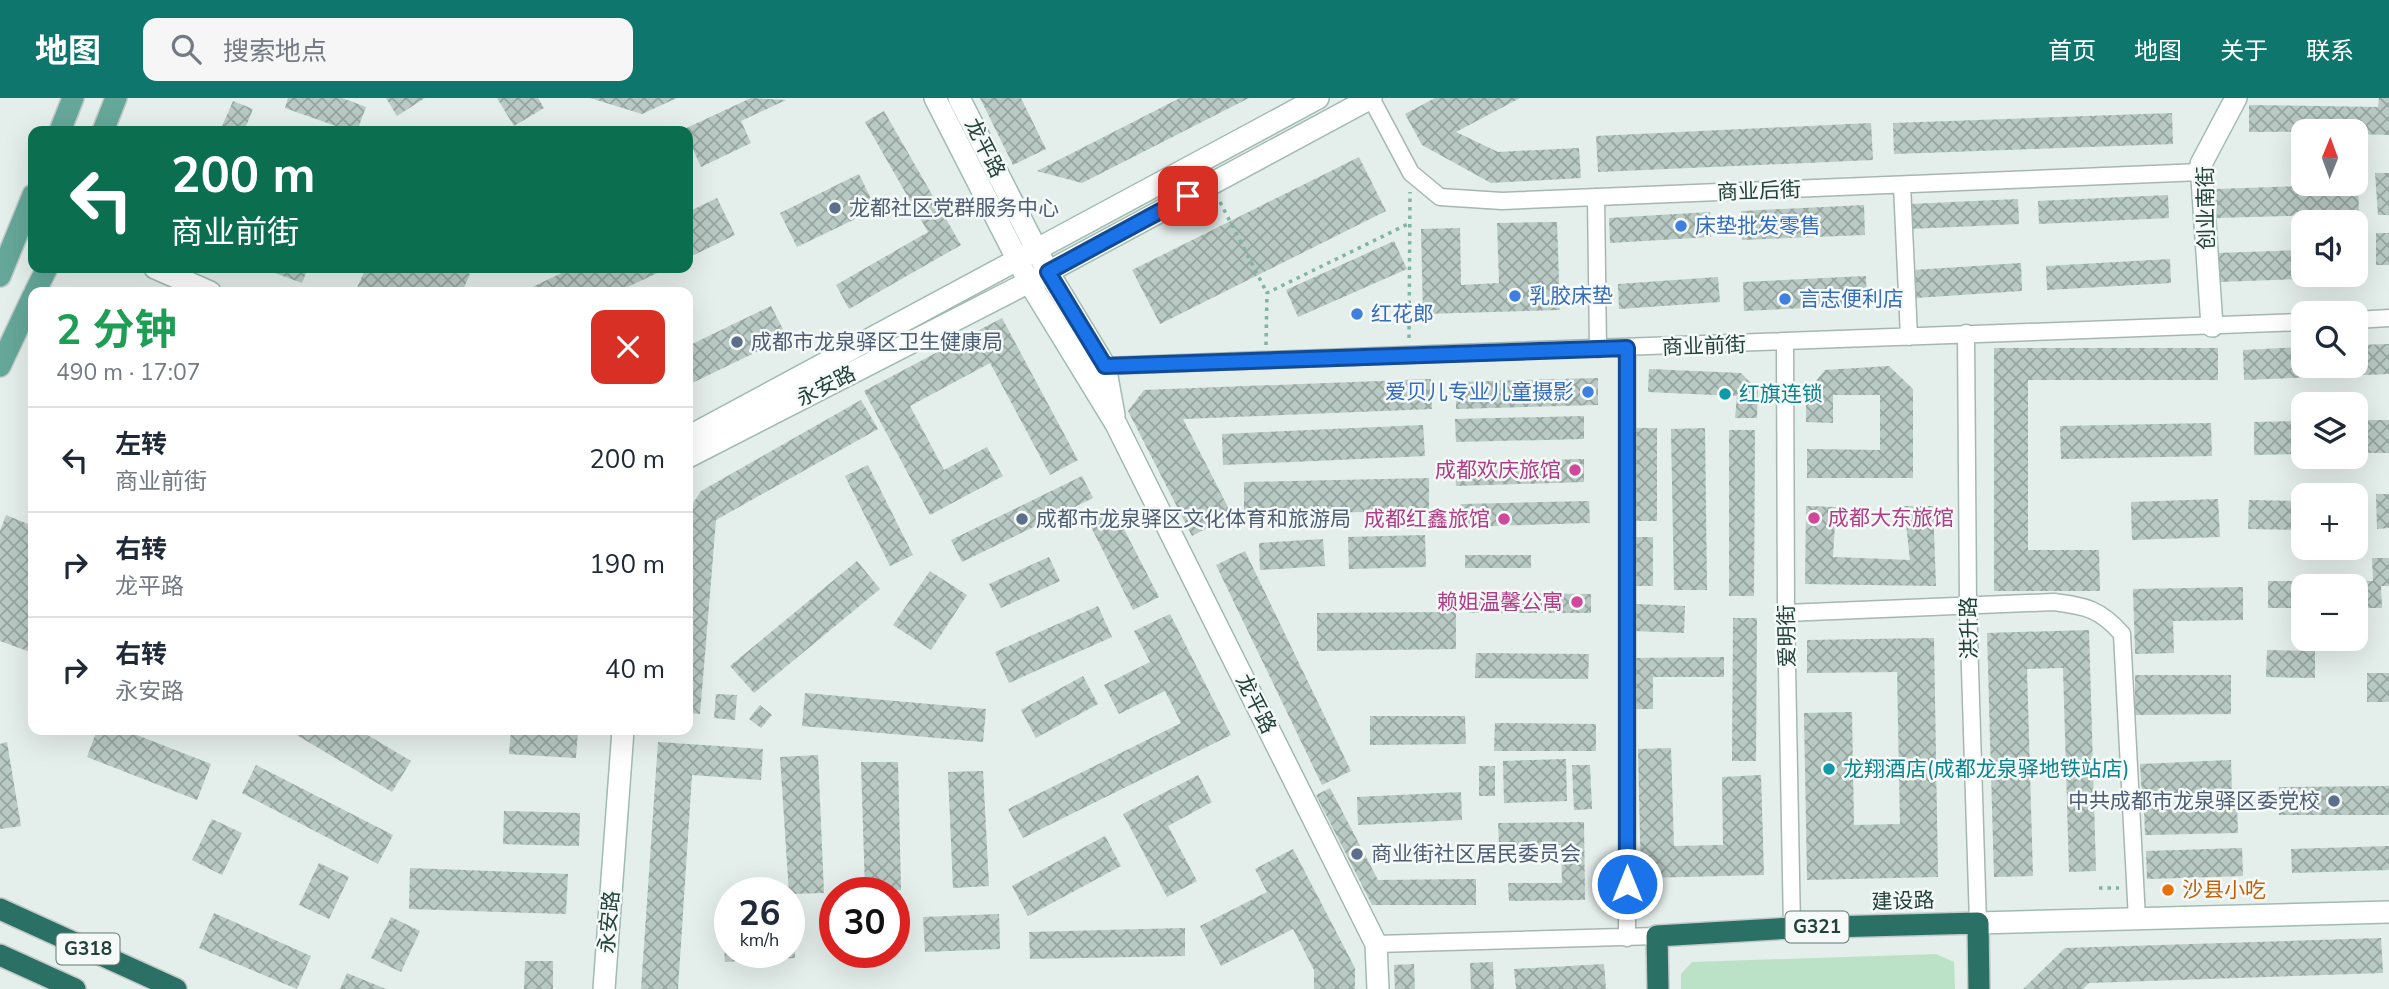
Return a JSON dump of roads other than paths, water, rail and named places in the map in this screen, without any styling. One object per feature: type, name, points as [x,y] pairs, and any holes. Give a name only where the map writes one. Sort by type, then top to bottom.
[{"type":"highway","name":"G318","points":[[0,909],[176,989]]},
{"type":"highway","name":"建设路","points":[[1657,936],[1793,928],[1978,923]]},
{"type":"highway","points":[[1978,923],[1979,989]]},
{"type":"highway","points":[[1657,936],[1658,989]]},
{"type":"highway","name":"G318","points":[[0,956],[75,989]]},
{"type":"main road","points":[[62,126],[73,98]]},
{"type":"main road","points":[[105,126],[116,98]]},
{"type":"main road","points":[[0,276],[28,207]]},
{"type":"main road","points":[[0,366],[28,307]]},
{"type":"street","name":"龙平路","points":[[935,98],[1029,282],[1116,424],[1376,944],[1378,989]]},
{"type":"street","name":"龙平路","points":[[959,98],[1048,272],[1105,366],[1116,424]]},
{"type":"street","points":[[693,434],[1318,98]]},
{"type":"street","name":"商业后街","points":[[1371,98],[1411,173],[1440,197],[1502,201],[2202,172]]},
{"type":"street","name":"永安路","points":[[693,454],[1029,282],[1371,98]]},
{"type":"street","name":"创业南街","points":[[2212,326],[2201,163],[2236,98]]},
{"type":"street","points":[[1902,185],[1909,337]]},
{"type":"street","points":[[1596,197],[1598,349]]},
{"type":"street","points":[[166,273],[199,287]]},
{"type":"street","points":[[2368,319],[2389,318]]},
{"type":"street","name":"商业前街","points":[[1105,366],[2291,323]]},
{"type":"street","name":"洪升路","points":[[1966,334],[1968,605],[1978,923]]},
{"type":"street","name":"爱明街","points":[[1785,343],[1786,613],[1793,928]]},
{"type":"street","points":[[1627,348],[1627,938]]},
{"type":"street","points":[[1786,613],[2054,602],[2084,606],[2106,616],[2122,634],[2137,919]]},
{"type":"street","name":"永安路","points":[[604,989],[623,735]]},
{"type":"street","name":"建设路","points":[[1978,923],[2389,912]]},
{"type":"street","name":"建设路","points":[[1376,944],[1657,936]]},
{"type":"place","name":"龙都社区党群服务中心","points":[[835,208]]},
{"type":"place","name":"床垫批发零售","points":[[1681,226]]},
{"type":"place","name":"乳胶床垫","points":[[1515,296]]},
{"type":"place","name":"言志便利店","points":[[1785,299]]},
{"type":"place","name":"红花郎","points":[[1357,314]]},
{"type":"place","name":"成都市龙泉驿区卫生健康局","points":[[737,342]]},
{"type":"place","name":"爱贝儿专业儿童摄影","points":[[1588,392]]},
{"type":"place","name":"红旗连锁","points":[[1725,394]]},
{"type":"place","name":"成都欢庆旅馆","points":[[1575,470]]},
{"type":"place","name":"成都大东旅馆","points":[[1814,518]]},
{"type":"place","name":"成都市龙泉驿区文化体育和旅游局","points":[[1022,519]]},
{"type":"place","name":"成都红鑫旅馆","points":[[1504,519]]},
{"type":"place","name":"赖姐温馨公寓","points":[[1577,602]]},
{"type":"place","name":"龙翔酒店(成都龙泉驿地铁站店)","points":[[1829,769]]},
{"type":"place","name":"中共成都市龙泉驿区委党校","points":[[2334,801]]},
{"type":"place","name":"商业街社区居民委员会","points":[[1357,854]]},
{"type":"place","name":"沙县小吃","points":[[2168,890]]}]
